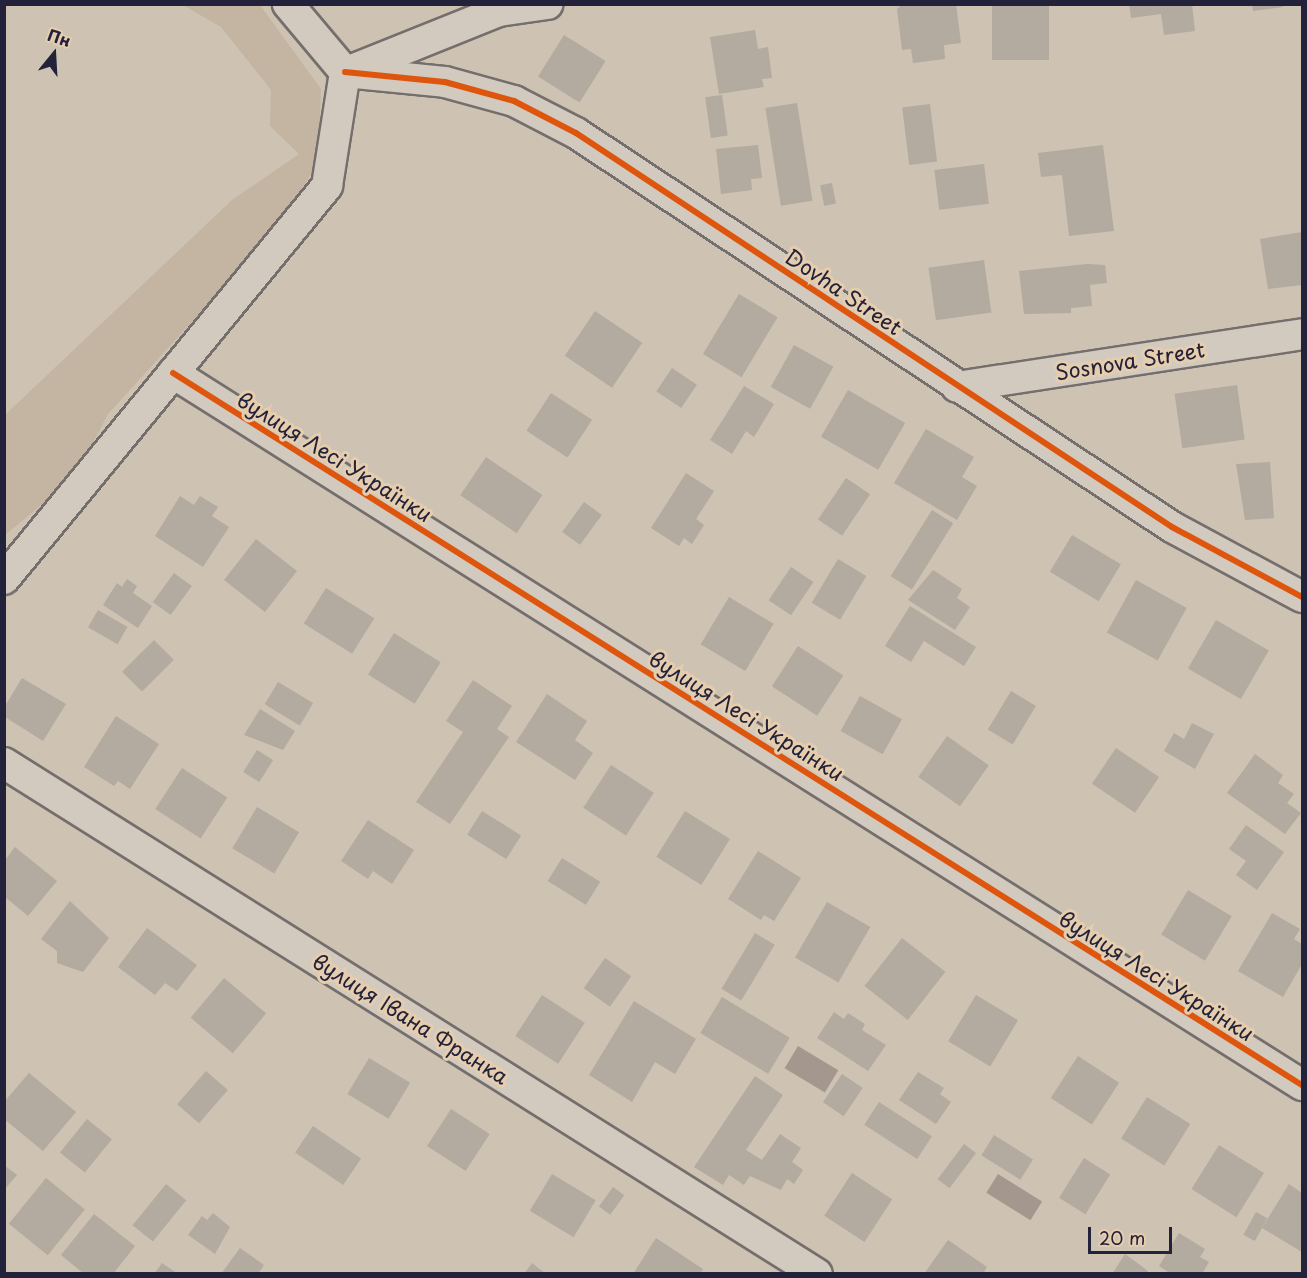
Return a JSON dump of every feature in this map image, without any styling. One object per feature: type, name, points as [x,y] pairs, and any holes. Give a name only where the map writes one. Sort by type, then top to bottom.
[{"type":"street","points":[[4,579],[327,186],[345,72],[288,4]]},
{"type":"street","points":[[345,72],[499,11],[547,4]]},
{"type":"street","name":"Dovha Street","points":[[345,72],[445,82],[514,101],[576,133],[1172,528],[1302,597]]},
{"type":"street","name":"Sosnova Street","points":[[957,387],[1302,334]]},
{"type":"street","name":"вулиця Лесі Українки","points":[[173,373],[1302,1085]]},
{"type":"street","name":"вулиця Івана Франка","points":[[4,763],[817,1274]]},
{"type":"shaded area","points":[[183,5],[260,5],[321,89],[318,163],[278,227],[108,414],[75,477],[5,535],[5,415],[232,200],[299,154],[270,126],[271,90],[221,27]]},
{"type":"shaded area","points":[[798,1046],[838,1070],[825,1092],[785,1068]]},
{"type":"shaded area","points":[[998,1174],[1042,1202],[1030,1220],[986,1193]]},
{"type":"building","points":[[903,4],[956,4],[961,43],[944,45],[945,59],[913,63],[911,49],[902,50],[897,9]]},
{"type":"building","points":[[992,4],[1049,4],[1049,60],[992,60]]},
{"type":"building","points":[[1129,4],[1192,4],[1195,31],[1164,35],[1161,14],[1131,18]]},
{"type":"building","points":[[1252,4],[1283,4],[1283,7],[1253,11]]},
{"type":"building","points":[[755,30],[758,49],[768,47],[772,78],[762,79],[764,87],[719,94],[710,37]]},
{"type":"building","points":[[564,35],[606,61],[580,103],[538,77]]},
{"type":"building","points":[[722,95],[728,136],[711,138],[705,97]]},
{"type":"building","points":[[797,103],[812,201],[781,206],[765,108]]},
{"type":"building","points":[[930,104],[937,162],[909,165],[902,107]]},
{"type":"building","points":[[758,145],[762,178],[751,179],[752,190],[721,194],[716,149]]},
{"type":"building","points":[[1103,145],[1114,231],[1069,236],[1062,175],[1041,177],[1038,153]]},
{"type":"building","points":[[984,164],[989,204],[939,210],[934,170]]},
{"type":"building","points":[[832,183],[836,204],[824,206],[820,185]]},
{"type":"building","points":[[1302,232],[1302,285],[1268,289],[1260,239]]},
{"type":"building","points":[[984,260],[991,312],[936,320],[929,268]]},
{"type":"building","points":[[1087,264],[1105,265],[1107,283],[1090,285],[1092,306],[1071,308],[1071,313],[1024,314],[1019,271]]},
{"type":"building","points":[[739,294],[778,317],[742,377],[703,354]]},
{"type":"building","points":[[595,311],[642,343],[612,388],[565,356]]},
{"type":"building","points":[[794,345],[833,367],[810,409],[771,387]]},
{"type":"building","points":[[672,368],[697,385],[681,408],[656,391]]},
{"type":"building","points":[[1237,385],[1245,439],[1182,448],[1175,394]]},
{"type":"building","points":[[744,386],[774,404],[754,437],[746,431],[732,454],[710,440]]},
{"type":"building","points":[[848,390],[905,423],[878,470],[821,437]]},
{"type":"building","points":[[551,393],[592,420],[568,457],[526,431]]},
{"type":"building","points":[[926,429],[974,457],[962,477],[977,486],[957,520],[894,483]]},
{"type":"building","points":[[486,457],[542,495],[517,533],[460,495]]},
{"type":"building","points":[[1270,462],[1274,518],[1245,520],[1236,464]]},
{"type":"building","points":[[686,473],[714,491],[696,519],[704,525],[692,544],[684,538],[679,546],[651,528]]},
{"type":"building","points":[[846,478],[870,494],[842,536],[818,519]]},
{"type":"building","points":[[180,496],[194,505],[200,496],[218,507],[212,516],[229,527],[203,567],[155,536]]},
{"type":"building","points":[[584,502],[602,515],[580,545],[562,532]]},
{"type":"building","points":[[932,510],[953,523],[912,589],[891,576]]},
{"type":"building","points":[[1072,535],[1121,564],[1099,601],[1050,572]]},
{"type":"building","points":[[256,539],[297,571],[265,612],[224,580]]},
{"type":"building","points":[[838,559],[866,576],[840,620],[812,603]]},
{"type":"building","points":[[791,567],[813,582],[791,615],[769,600]]},
{"type":"building","points":[[933,570],[962,589],[957,598],[970,607],[955,630],[908,600]]},
{"type":"building","points":[[174,573],[192,586],[171,615],[153,602]]},
{"type":"building","points":[[127,579],[137,586],[133,593],[152,606],[138,628],[103,605],[117,583],[122,587]]},
{"type":"building","points":[[1136,580],[1187,608],[1158,661],[1107,632]]},
{"type":"building","points":[[326,588],[374,618],[352,654],[304,624]]},
{"type":"building","points":[[729,597],[774,624],[745,671],[701,644]]},
{"type":"building","points":[[910,606],[976,647],[964,666],[924,641],[911,662],[885,646]]},
{"type":"building","points":[[98,610],[127,627],[117,644],[88,627]]},
{"type":"building","points":[[1216,620],[1269,651],[1241,699],[1188,668]]},
{"type":"building","points":[[394,633],[441,662],[415,704],[368,675]]},
{"type":"building","points":[[154,640],[174,660],[142,692],[122,672]]},
{"type":"building","points":[[798,646],[843,675],[817,716],[772,686]]},
{"type":"building","points":[[22,678],[66,704],[43,741],[5,717],[5,706]]},
{"type":"building","points":[[473,680],[512,706],[497,729],[509,737],[450,824],[416,802],[463,732],[446,721]]},
{"type":"building","points":[[278,682],[313,703],[300,725],[265,704]]},
{"type":"building","points":[[1011,691],[1036,706],[1013,745],[988,730]]},
{"type":"building","points":[[547,694],[587,721],[575,740],[593,753],[575,780],[516,742]]},
{"type":"building","points":[[860,696],[902,719],[883,754],[841,731]]},
{"type":"building","points":[[260,709],[295,731],[283,750],[244,735]]},
{"type":"building","points":[[116,716],[159,744],[130,789],[118,781],[114,786],[84,767]]},
{"type":"building","points":[[1192,723],[1214,734],[1195,769],[1164,751],[1174,733],[1184,739]]},
{"type":"building","points":[[947,736],[989,765],[960,806],[918,777]]},
{"type":"building","points":[[1116,748],[1159,777],[1135,813],[1092,784]]},
{"type":"building","points":[[257,750],[273,760],[259,782],[243,772]]},
{"type":"building","points":[[1255,754],[1283,775],[1278,783],[1294,794],[1287,803],[1301,813],[1285,834],[1227,793]]},
{"type":"building","points":[[611,765],[654,793],[626,836],[583,808]]},
{"type":"building","points":[[182,768],[227,797],[201,839],[155,809]]},
{"type":"building","points":[[257,807],[299,832],[274,873],[232,848]]},
{"type":"building","points":[[482,811],[521,835],[506,859],[467,835]]},
{"type":"building","points":[[685,811],[730,839],[701,885],[656,857]]},
{"type":"building","points":[[368,820],[414,850],[392,884],[373,871],[368,879],[341,861]]},
{"type":"building","points":[[1246,825],[1284,852],[1257,890],[1236,875],[1246,861],[1229,849]]},
{"type":"building","points":[[15,847],[57,881],[28,916],[5,897],[5,860]]},
{"type":"building","points":[[758,851],[801,878],[774,921],[764,915],[761,920],[728,899]]},
{"type":"building","points":[[562,858],[600,882],[586,905],[548,881]]},
{"type":"building","points":[[1188,890],[1232,916],[1205,961],[1161,935]]},
{"type":"building","points":[[70,901],[109,938],[83,972],[57,963],[57,951],[41,939]]},
{"type":"building","points":[[827,902],[870,927],[838,982],[795,957]]},
{"type":"building","points":[[1272,913],[1300,929],[1294,939],[1302,944],[1302,964],[1283,997],[1238,971]]},
{"type":"building","points":[[147,928],[197,965],[177,991],[165,983],[155,995],[118,967]]},
{"type":"building","points":[[755,933],[775,945],[741,1001],[722,989]]},
{"type":"building","points":[[902,938],[945,972],[908,1020],[864,986]]},
{"type":"building","points":[[605,958],[631,976],[610,1007],[584,988]]},
{"type":"building","points":[[224,978],[266,1013],[233,1053],[191,1018]]},
{"type":"building","points":[[542,995],[585,1023],[558,1064],[515,1036]]},
{"type":"building","points":[[976,995],[1018,1020],[990,1067],[948,1041]]},
{"type":"building","points":[[722,997],[790,1038],[768,1074],[700,1033]]},
{"type":"building","points":[[634,1001],[696,1039],[675,1074],[655,1062],[632,1102],[589,1075]]},
{"type":"building","points":[[834,1012],[844,1019],[848,1013],[865,1024],[862,1030],[886,1045],[868,1071],[817,1038]]},
{"type":"building","points":[[1078,1056],[1119,1083],[1092,1125],[1051,1098]]},
{"type":"building","points":[[369,1058],[410,1083],[389,1119],[347,1094]]},
{"type":"building","points":[[206,1071],[228,1090],[199,1123],[177,1104]]},
{"type":"building","points":[[918,1072],[944,1088],[940,1094],[951,1102],[936,1124],[899,1100]]},
{"type":"building","points":[[29,1073],[76,1112],[43,1151],[4,1119],[4,1102]]},
{"type":"building","points":[[842,1074],[863,1088],[844,1116],[823,1102]]},
{"type":"building","points":[[755,1076],[783,1095],[746,1150],[762,1160],[780,1134],[801,1148],[792,1162],[803,1170],[794,1184],[787,1179],[781,1190],[750,1176],[744,1185],[729,1175],[723,1185],[694,1167]]},
{"type":"building","points":[[1147,1097],[1190,1124],[1164,1166],[1121,1139]]},
{"type":"building","points":[[879,1102],[932,1136],[917,1159],[864,1125]]},
{"type":"building","points":[[451,1109],[490,1134],[466,1171],[427,1146]]},
{"type":"building","points":[[87,1119],[112,1139],[85,1173],[60,1152]]},
{"type":"building","points":[[313,1126],[361,1158],[343,1185],[295,1153]]},
{"type":"building","points":[[994,1135],[1033,1159],[1020,1180],[981,1155]]},
{"type":"building","points":[[964,1144],[976,1153],[949,1188],[938,1179]]},
{"type":"building","points":[[1219,1145],[1264,1173],[1236,1217],[1191,1189]]},
{"type":"building","points":[[1084,1158],[1110,1174],[1085,1214],[1059,1198]]},
{"type":"building","points":[[4,1165],[17,1175],[4,1190]]},
{"type":"building","points":[[852,1173],[892,1199],[864,1242],[824,1216]]},
{"type":"building","points":[[552,1174],[596,1200],[574,1237],[530,1211]]},
{"type":"building","points":[[46,1178],[85,1209],[48,1255],[9,1224]]},
{"type":"building","points":[[166,1184],[186,1200],[153,1242],[133,1225]]},
{"type":"building","points":[[1289,1184],[1302,1193],[1302,1252],[1262,1228]]},
{"type":"building","points":[[613,1187],[624,1195],[610,1215],[599,1206]]},
{"type":"building","points":[[1256,1212],[1267,1218],[1255,1241],[1243,1235]]},
{"type":"building","points":[[213,1213],[230,1227],[215,1254],[188,1235],[202,1216],[207,1220]]},
{"type":"building","points":[[94,1214],[135,1246],[113,1274],[84,1274],[61,1255]]},
{"type":"building","points":[[1179,1233],[1205,1249],[1200,1257],[1209,1262],[1202,1274],[1171,1274],[1159,1266]]},
{"type":"building","points":[[656,1238],[703,1269],[700,1274],[633,1274]]},
{"type":"building","points":[[948,1240],[987,1267],[983,1274],[924,1274]]},
{"type":"building","points":[[240,1248],[264,1265],[258,1274],[221,1274]]},
{"type":"building","points":[[1125,1254],[1148,1271],[1146,1274],[1112,1274]]},
{"type":"building","points":[[162,1263],[178,1274],[154,1274]]},
{"type":"building","points":[[532,1263],[546,1274],[524,1274]]},
{"type":"cycle path","points":[[345,72],[445,82],[514,101],[576,133],[1172,527],[1302,597]]},
{"type":"cycle path","points":[[173,373],[1302,1085]]}]
